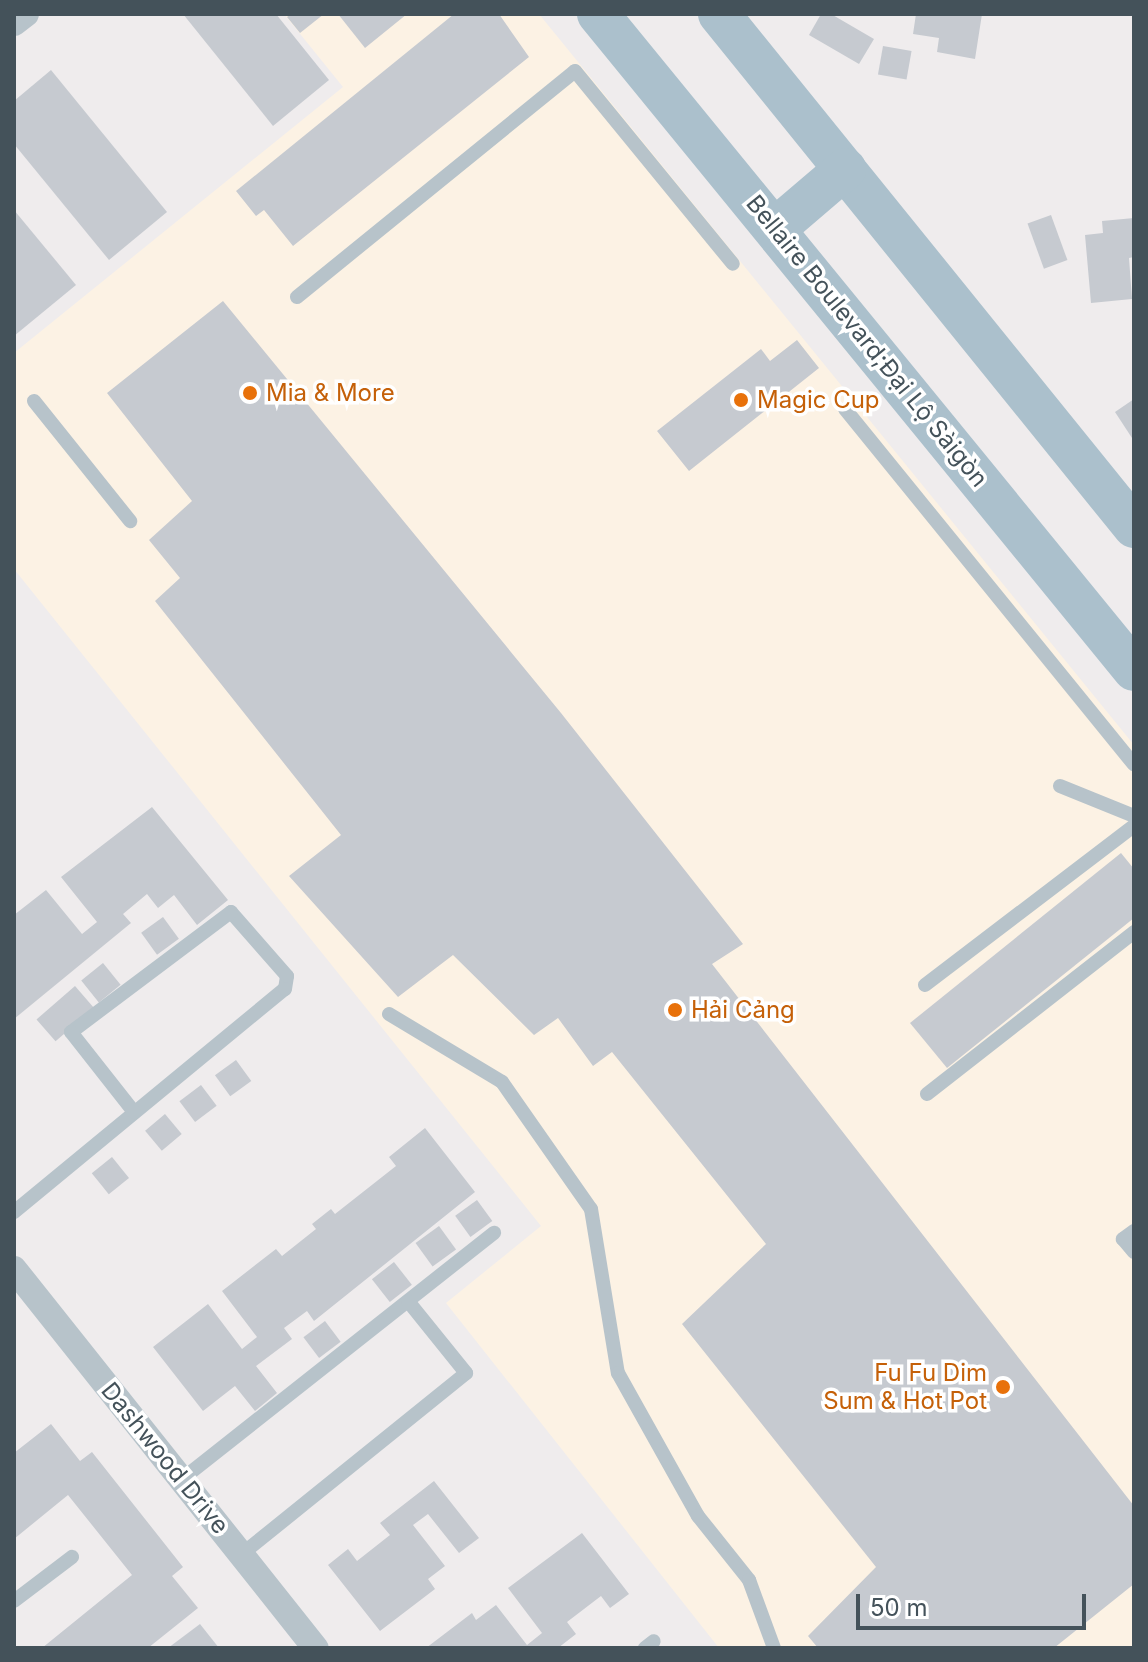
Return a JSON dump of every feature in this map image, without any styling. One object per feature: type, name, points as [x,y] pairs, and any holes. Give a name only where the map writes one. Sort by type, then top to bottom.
[{"type":"main road","name":"Bellaire Boulevard;Đại Lộ Sàigòn","points":[[598,14],[776,228],[1134,670]]},
{"type":"main road","points":[[719,14],[1134,527]]},
{"type":"main road","points":[[776,228],[845,169]]},
{"type":"street","name":"Dashwood Drive","points":[[14,1269],[316,1648]]},
{"type":"lane","points":[[297,297],[575,71],[733,264]]},
{"type":"lane","points":[[34,401],[130,521]]},
{"type":"lane","points":[[845,409],[1134,764]]},
{"type":"lane","points":[[1060,786],[1134,816]]},
{"type":"lane","points":[[925,985],[1134,826]]},
{"type":"lane","points":[[14,1212],[285,989],[287,976],[231,912],[71,1032],[134,1112]]},
{"type":"lane","points":[[927,1094],[1134,932]]},
{"type":"lane","points":[[389,1014],[502,1082],[591,1209],[618,1373],[698,1516],[749,1580],[774,1648]]},
{"type":"lane","points":[[1134,1231],[1123,1239],[1134,1252]]},
{"type":"lane","points":[[181,1480],[494,1233]]},
{"type":"lane","points":[[242,1554],[466,1373],[408,1301]]},
{"type":"lane","points":[[14,1601],[72,1557]]},
{"type":"shaded area","points":[[284,14],[539,14],[1134,745],[1134,1648],[719,1648],[446,1303],[541,1226],[14,569],[14,353],[343,87]]},
{"type":"building","points":[[183,14],[276,14],[329,80],[273,126]]},
{"type":"building","points":[[291,14],[324,14],[300,33],[287,17]]},
{"type":"building","points":[[338,14],[407,14],[365,48]]},
{"type":"building","points":[[454,14],[499,14],[529,57],[293,246],[264,210],[256,216],[236,191]]},
{"type":"building","points":[[821,14],[831,14],[874,39],[859,64],[809,35]]},
{"type":"building","points":[[916,14],[982,14],[975,59],[937,52],[939,38],[913,34]]},
{"type":"building","points":[[883,46],[912,51],[907,80],[878,75]]},
{"type":"building","points":[[51,70],[167,212],[109,260],[14,144],[14,101]]},
{"type":"building","points":[[14,210],[76,285],[14,336]]},
{"type":"building","points":[[1051,215],[1067,260],[1044,269],[1028,224]]},
{"type":"building","points":[[1134,218],[1134,257],[1129,258],[1132,299],[1091,303],[1085,235],[1103,233],[1102,221]]},
{"type":"building","points":[[223,301],[561,713],[743,944],[712,964],[1134,1506],[1134,1584],[1054,1648],[818,1648],[808,1636],[876,1567],[682,1324],[766,1244],[612,1052],[593,1066],[558,1018],[534,1035],[453,955],[398,997],[289,876],[341,835],[155,601],[180,578],[149,540],[192,501],[107,393]]},
{"type":"building","points":[[797,340],[819,368],[689,471],[657,431],[761,349],[770,361]]},
{"type":"building","points":[[1134,399],[1134,436],[1132,438],[1115,412]]},
{"type":"building","points":[[152,807],[228,900],[197,925],[174,895],[158,908],[147,894],[123,914],[131,923],[14,1019],[14,915],[46,890],[82,934],[97,922],[61,877]]},
{"type":"building","points":[[1121,853],[1134,869],[1134,918],[947,1068],[910,1023]]},
{"type":"building","points":[[163,917],[179,939],[157,955],[141,933]]},
{"type":"building","points":[[103,963],[121,985],[99,1002],[81,981]]},
{"type":"building","points":[[75,986],[94,1008],[56,1041],[37,1019]]},
{"type":"building","points":[[236,1060],[251,1081],[230,1096],[215,1075]]},
{"type":"building","points":[[201,1085],[217,1106],[195,1122],[179,1101]]},
{"type":"building","points":[[165,1114],[182,1134],[162,1151],[145,1131]]},
{"type":"building","points":[[425,1128],[475,1192],[314,1321],[307,1311],[284,1328],[292,1339],[256,1366],[277,1393],[255,1411],[235,1386],[203,1411],[153,1347],[208,1304],[242,1349],[257,1337],[222,1291],[276,1249],[282,1256],[316,1229],[312,1224],[331,1209],[335,1214],[396,1166],[389,1157]]},
{"type":"building","points":[[112,1157],[129,1178],[109,1194],[92,1173]]},
{"type":"building","points":[[477,1200],[492,1221],[470,1237],[455,1216]]},
{"type":"building","points":[[439,1226],[456,1249],[433,1267],[416,1243]]},
{"type":"building","points":[[394,1262],[412,1285],[390,1302],[372,1279]]},
{"type":"building","points":[[325,1321],[341,1342],[319,1358],[303,1337]]},
{"type":"building","points":[[51,1424],[80,1461],[92,1452],[183,1567],[172,1576],[198,1608],[148,1648],[42,1648],[132,1575],[68,1495],[14,1539],[14,1453]]},
{"type":"building","points":[[434,1481],[479,1538],[459,1553],[428,1514],[413,1525],[445,1566],[428,1579],[435,1589],[380,1631],[328,1565],[348,1549],[357,1561],[390,1535],[380,1523]]},
{"type":"building","points":[[582,1533],[629,1594],[610,1608],[601,1596],[567,1622],[576,1634],[558,1648],[426,1648],[472,1613],[476,1620],[496,1605],[527,1645],[542,1633],[508,1588]]},
{"type":"building","points":[[200,1624],[219,1648],[168,1648]]},
{"type":"place","name":"Mia & More","points":[[250,393]]},
{"type":"place","name":"Magic Cup","points":[[741,400]]},
{"type":"place","name":"Hải Cảng","points":[[675,1010]]},
{"type":"place","name":"Fu Fu Dim Sum & Hot Pot","points":[[1003,1387]]}]
